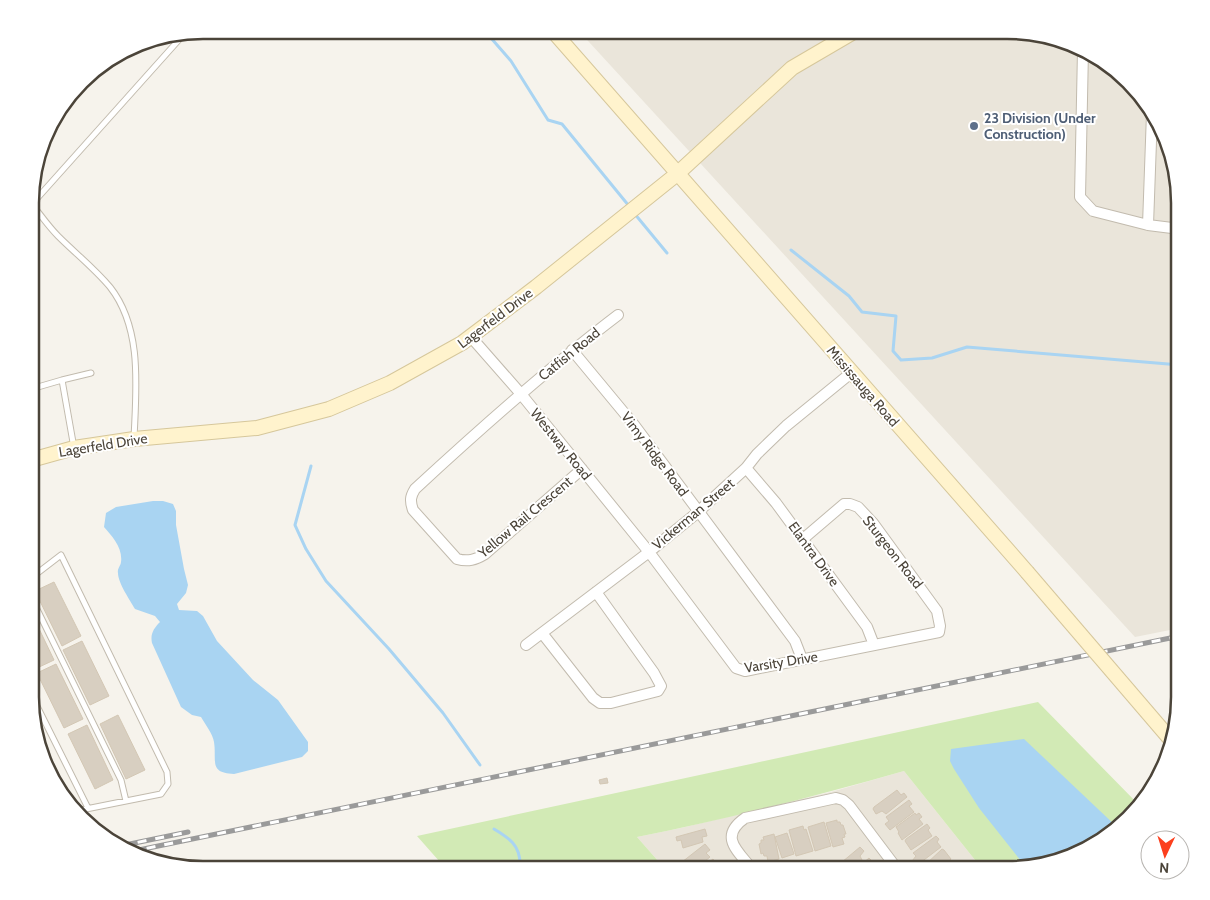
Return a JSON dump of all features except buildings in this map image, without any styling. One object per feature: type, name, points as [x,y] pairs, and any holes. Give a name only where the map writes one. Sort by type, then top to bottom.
[{"type":"street","name":"Mississauga Road","points":[[560,39],[1027,572],[1166,736]]},
{"type":"street","name":"Lagerfeld Drive","points":[[39,458],[74,448],[134,439],[257,428],[329,409],[390,383],[471,337],[677,174],[792,68],[841,39]]},
{"type":"street","points":[[1084,58],[1080,197],[1093,211],[1148,225],[1171,228]]},
{"type":"street","points":[[1148,225],[1152,126]]},
{"type":"street","name":"Catfish Road","points":[[521,394],[572,350],[618,315]]},
{"type":"street","name":"Westway Road","points":[[471,337],[521,394],[649,552]]},
{"type":"street","name":"Vimy Ridge Road","points":[[572,350],[635,426],[796,641],[802,659]]},
{"type":"street","name":"Vickerman Street","points":[[526,646],[698,512],[746,468],[757,454],[786,426],[851,373]]},
{"type":"street","name":"Yellow Rail Crescent","points":[[521,394],[415,489],[410,502],[412,510],[457,559],[470,561],[485,554],[582,469]]},
{"type":"street","name":"Elantra Drive","points":[[746,468],[803,539],[866,627],[874,646]]},
{"type":"street","name":"Sturgeon Road","points":[[803,539],[844,504],[858,507],[873,524],[937,611],[940,626],[938,632]]},
{"type":"street","name":"Varsity Drive","points":[[649,552],[736,668],[745,671],[938,632]]},
{"type":"street","points":[[542,633],[596,700],[611,703],[658,691],[662,686],[654,673],[596,592]]},
{"type":"street","points":[[747,861],[732,843],[732,830],[745,818],[836,798],[843,800],[849,805],[891,861]]},
{"type":"lane","points":[[39,195],[178,41]]},
{"type":"lane","points":[[39,212],[57,235],[85,260],[111,288],[125,312],[132,339],[136,368],[134,439]]},
{"type":"lane","points":[[39,387],[91,373]]},
{"type":"lane","points":[[62,380],[74,448]]},
{"type":"lane","points":[[39,572],[61,555],[167,772],[168,784],[160,794],[83,809]]},
{"type":"lane","points":[[39,613],[121,780],[126,801]]},
{"type":"lane","points":[[39,711],[88,808]]},
{"type":"shaded area","points":[[586,39],[1018,39],[1060,47],[1080,56],[1107,73],[1123,87],[1137,103],[1159,140],[1166,161],[1171,192],[1171,630],[1135,637]]},
{"type":"shaded area","points":[[904,771],[976,861],[658,861],[637,837],[681,828],[831,792]]},
{"type":"green space","points":[[1038,702],[1134,800],[1123,813],[1098,834],[1060,853],[1028,860],[976,861],[904,771],[771,807],[637,837],[658,861],[439,861],[417,836]]},
{"type":"water","points":[[153,501],[173,504],[176,511],[176,525],[188,585],[186,593],[177,604],[179,610],[197,611],[203,616],[217,641],[253,680],[278,700],[308,742],[308,751],[302,757],[234,774],[220,771],[215,764],[214,742],[209,729],[201,717],[192,715],[181,707],[152,643],[153,631],[160,622],[155,616],[135,609],[127,596],[119,577],[120,552],[104,527],[106,513],[116,507]]},
{"type":"water","points":[[1024,739],[1112,822],[1098,834],[1060,853],[1021,860],[979,808],[954,769],[950,761],[951,749]]},
{"type":"waterway","points":[[492,39],[511,61],[548,120],[562,124],[629,206]]},
{"type":"waterway","points":[[634,213],[667,253]]},
{"type":"waterway","points":[[791,250],[849,296],[862,312],[896,316],[893,351],[901,360],[932,358],[967,347],[1171,364]]},
{"type":"waterway","points":[[311,466],[295,525],[306,549],[326,581],[389,649],[443,713],[480,765]]},
{"type":"waterway","points":[[494,829],[513,843],[518,852],[520,861]]},
{"type":"railway","points":[[141,849],[1171,638]]},
{"type":"railway","points":[[130,844],[188,832]]},
{"type":"place","name":"23 Division (Under Construction)","points":[[974,126]]}]
